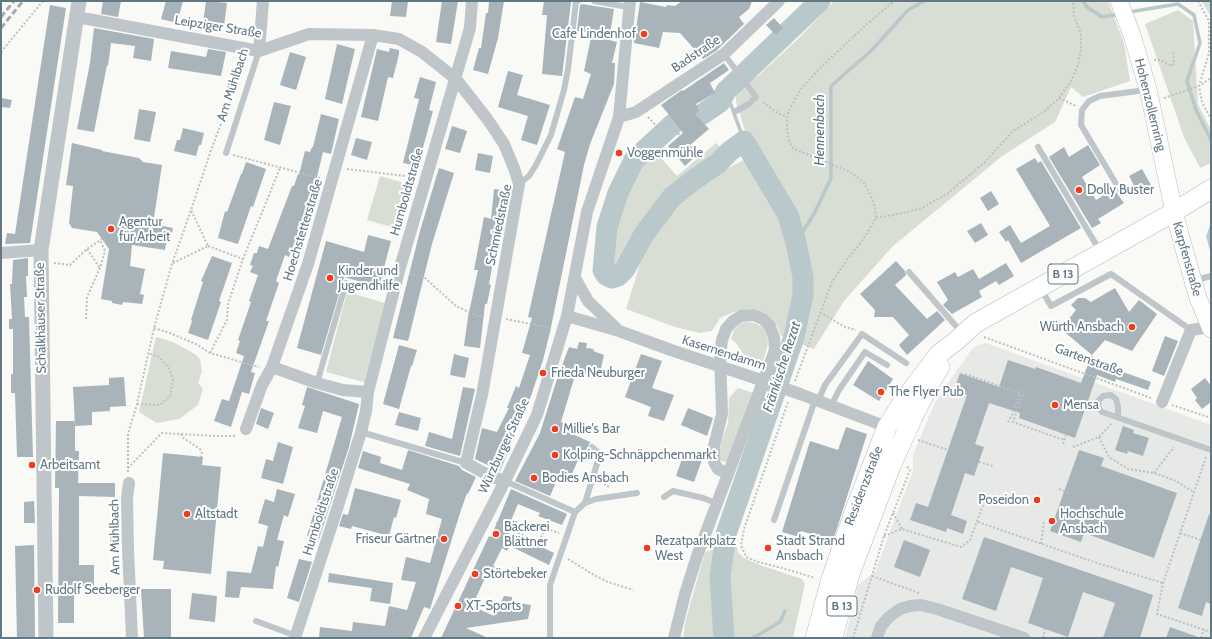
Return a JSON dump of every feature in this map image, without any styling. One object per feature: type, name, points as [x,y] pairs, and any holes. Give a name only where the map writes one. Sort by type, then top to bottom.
[{"type":"main road","name":"Hohenzollernring","points":[[1119,1],[1132,35],[1150,96],[1174,212]]},
{"type":"main road","name":"B 13","points":[[887,427],[902,401],[939,354],[976,323],[1174,212],[1211,189]]},
{"type":"main road","name":"Karpfenstraße","points":[[1174,212],[1193,281],[1211,328]]},
{"type":"main road","name":"B 13","points":[[910,437],[933,378],[959,338]]},
{"type":"main road","points":[[887,427],[910,437]]},
{"type":"main road","name":"Residenzstraße","points":[[815,638],[841,549],[887,427]]},
{"type":"main road","name":"Residenzstraße","points":[[833,638],[850,574],[891,466],[910,437]]},
{"type":"street","name":"Schalkhäuser Straße","points":[[46,638],[41,256],[79,1]]},
{"type":"street","name":"Am Mühlbach","points":[[254,50],[263,1]]},
{"type":"street","name":"Humboldtstraße","points":[[295,637],[361,432],[366,411],[368,392],[399,271],[470,28],[472,1]]},
{"type":"street","name":"Badstraße","points":[[619,117],[636,112],[724,54],[779,1]]},
{"type":"street","name":"Würzburger Straße","points":[[424,638],[505,481],[537,415],[567,316],[587,212],[619,117],[629,4]]},
{"type":"street","name":"Leipziger Straße","points":[[77,18],[254,50],[309,34],[373,34],[399,39],[422,52],[456,79],[488,120],[504,144],[519,184]]},
{"type":"street","name":"Hoechstetterstraße","points":[[246,429],[262,385],[271,368],[308,264],[373,34]]},
{"type":"street","name":"Schmiedstraße","points":[[466,463],[482,395],[519,184]]},
{"type":"street","points":[[1,253],[41,256]]},
{"type":"street","name":"Kasernendamm","points":[[575,278],[588,301],[619,331]]},
{"type":"street","points":[[674,638],[694,564],[727,473],[775,350],[774,337],[770,326],[763,319],[753,315],[741,316],[733,321],[726,329],[722,340],[720,356],[722,414],[714,446],[714,462],[718,469],[727,473]]},
{"type":"street","name":"Kasernendamm","points":[[567,316],[619,331],[721,366],[887,427]]},
{"type":"street","points":[[1162,402],[1191,330],[1211,328]]},
{"type":"street","points":[[271,368],[343,390],[368,392]]},
{"type":"street","points":[[466,463],[490,476],[505,481]]},
{"type":"street","name":"Am Mühlbach","points":[[128,483],[128,549],[132,638]]},
{"type":"street","points":[[877,638],[881,626],[889,617],[900,609],[921,605],[1024,638]]},
{"type":"lane","name":"Schmiedstraße","points":[[519,184],[529,176],[551,135],[566,83],[576,2],[578,1]]},
{"type":"lane","points":[[594,1],[629,4]]},
{"type":"lane","name":"Am Mühlbach","points":[[226,153],[254,50]]},
{"type":"lane","points":[[724,54],[736,68],[756,97],[749,104],[736,110]]},
{"type":"lane","points":[[1121,192],[1081,125],[1082,110],[1089,101],[1100,96],[1150,96]]},
{"type":"lane","points":[[1038,147],[1101,253]]},
{"type":"lane","points":[[910,272],[959,338]]},
{"type":"lane","points":[[1040,287],[1051,306],[1111,274],[1191,330]]},
{"type":"lane","points":[[1193,281],[1210,276]]},
{"type":"lane","points":[[317,383],[346,283]]},
{"type":"lane","points":[[774,520],[816,400],[862,334],[906,363]]},
{"type":"lane","points":[[831,406],[838,390],[865,352],[887,365]]},
{"type":"lane","points":[[1118,417],[1210,450]]},
{"type":"lane","points":[[361,432],[466,463]]},
{"type":"lane","points":[[585,503],[600,454],[592,447]]},
{"type":"lane","points":[[505,481],[575,512]]},
{"type":"lane","points":[[664,497],[673,491],[703,498],[716,503]]},
{"type":"lane","points":[[550,638],[550,585],[575,512],[585,503],[596,499],[637,493]]},
{"type":"lane","points":[[256,621],[295,637]]},
{"type":"path","points":[[1,52],[43,1]]},
{"type":"path","points":[[796,381],[832,282],[876,218],[875,207],[870,194],[864,183],[857,177],[793,148],[789,141],[787,117],[789,110],[801,89],[821,67],[894,1]]},
{"type":"path","points":[[876,218],[922,208],[947,194],[984,163],[1013,131],[1044,112],[1059,98],[1071,81],[1078,65],[1081,48],[1081,34],[1074,16],[1073,1]]},
{"type":"path","points":[[1198,1],[1209,21],[1209,53],[1199,86],[1202,103],[1211,118]]},
{"type":"path","points":[[128,483],[128,434],[137,404],[154,328],[172,264],[211,150],[254,50]]},
{"type":"path","points":[[1151,60],[1161,60],[1171,66],[1174,64],[1173,51]]},
{"type":"path","points":[[1150,96],[1181,92],[1199,86],[1211,78]]},
{"type":"path","points":[[756,97],[776,112],[787,117]]},
{"type":"path","points":[[1059,98],[1072,103],[1082,110]]},
{"type":"path","points":[[641,108],[660,129],[669,122],[680,136]]},
{"type":"path","points":[[211,150],[332,182]]},
{"type":"path","points":[[336,167],[426,178]]},
{"type":"path","points":[[210,353],[227,320],[228,304],[243,259],[280,168]]},
{"type":"path","points":[[191,210],[208,246],[243,259]]},
{"type":"path","points":[[41,256],[70,265],[87,249],[101,240],[105,251],[100,268],[87,297],[86,319]]},
{"type":"path","points":[[172,264],[208,246]]},
{"type":"path","points":[[87,249],[100,268]]},
{"type":"path","points":[[399,271],[425,278],[456,306],[477,316],[495,318]]},
{"type":"path","points":[[820,312],[845,327]]},
{"type":"path","points":[[511,320],[563,331]]},
{"type":"path","points":[[154,328],[196,344],[210,353],[271,368]]},
{"type":"path","name":"Gartenstraße","points":[[984,337],[1162,402],[1211,418]]},
{"type":"path","points":[[137,404],[160,405],[170,396],[173,380],[169,368],[159,357],[148,353]]},
{"type":"path","points":[[966,374],[1020,393],[1012,422],[1064,440]]},
{"type":"path","points":[[1007,424],[1013,416],[1024,391]]},
{"type":"path","points":[[1073,447],[1099,437],[1118,417]]},
{"type":"path","points":[[128,468],[162,433],[233,436],[240,434],[246,429]]},
{"type":"path","points":[[181,434],[187,441],[200,449],[202,453],[201,457]]},
{"type":"path","points":[[1063,444],[1066,435]]},
{"type":"path","points":[[910,437],[948,450]]},
{"type":"path","points":[[1099,437],[1109,457],[1128,469],[1154,473],[1174,480],[1194,492]]},
{"type":"path","points":[[1154,473],[1179,439]]},
{"type":"path","points":[[1210,450],[1163,583],[1157,614],[1211,632]]},
{"type":"path","points":[[979,462],[993,466]]},
{"type":"path","points":[[853,638],[884,536],[910,470],[905,463]]},
{"type":"path","points":[[1059,489],[1070,493]]},
{"type":"path","points":[[884,536],[902,529],[961,547],[970,540],[985,500]]},
{"type":"path","points":[[893,513],[902,529]]},
{"type":"path","points":[[491,521],[539,542],[545,528],[567,537]]},
{"type":"path","points":[[1041,544],[1044,521]]},
{"type":"path","points":[[978,522],[1163,583]]},
{"type":"path","points":[[1180,533],[1201,540]]},
{"type":"path","points":[[561,554],[594,575],[608,582],[633,590]]},
{"type":"path","points":[[872,576],[920,593]]},
{"type":"path","points":[[1043,638],[1045,629]]},
{"type":"path","points":[[1201,638],[1204,629]]},
{"type":"shaded area","points":[[834,1],[1108,1],[1124,43],[1130,81],[1083,97],[1071,87],[1055,122],[1001,157],[892,247],[844,301],[814,349],[781,336],[777,325],[765,313],[749,309],[734,312],[720,318],[712,331],[700,333],[675,327],[626,309],[643,254],[675,203],[696,184],[756,154],[748,140],[736,102],[736,89],[758,76],[800,37]]},
{"type":"shaded area","points":[[1201,1],[1211,1],[1211,17],[1204,5]]},
{"type":"shaded area","points":[[1178,10],[1193,21],[1198,104],[1211,130],[1211,163],[1200,168],[1184,137],[1145,24]]},
{"type":"shaded area","points":[[716,143],[724,151],[674,187],[659,200],[622,262],[615,266],[610,262],[611,232],[639,163],[653,149],[677,176]]},
{"type":"shaded area","points":[[380,176],[408,184],[395,228],[367,220]]},
{"type":"shaded area","points":[[347,292],[385,303],[364,382],[326,372]]},
{"type":"shaded area","points":[[746,322],[755,323],[764,328],[767,333],[768,344],[762,365],[747,359],[736,343],[731,339],[734,330],[739,324]]},
{"type":"shaded area","points":[[156,337],[173,342],[195,354],[200,359],[202,371],[198,383],[203,389],[198,405],[179,419],[157,423],[139,412]]},
{"type":"shaded area","name":"Hochschule Ansbach","points":[[986,343],[1211,425],[1211,638],[845,638],[858,585],[875,572],[913,470],[913,455],[935,402],[969,353],[977,345]]},
{"type":"shaded area","points":[[738,388],[754,393],[727,461],[724,462],[720,460],[719,457],[721,442],[728,423],[729,398]]},
{"type":"shaded area","points":[[736,543],[738,552],[744,558],[802,579],[805,584],[793,638],[683,638],[686,619],[705,552]]},
{"type":"building","points":[[103,1],[121,1],[118,17],[101,14]]},
{"type":"building","points":[[166,1],[183,1],[177,23],[161,19]]},
{"type":"building","points":[[206,1],[227,3],[224,26],[203,23]]},
{"type":"building","points":[[392,1],[408,1],[406,17],[390,16]]},
{"type":"building","points":[[442,1],[458,1],[451,44],[436,42]]},
{"type":"building","points":[[489,1],[504,1],[498,38],[488,74],[473,70],[479,48],[481,48]]},
{"type":"building","points":[[544,1],[571,2],[562,76],[542,74],[547,15],[542,15]]},
{"type":"building","points":[[682,1],[752,1],[749,9],[739,17],[744,24],[716,51],[703,59],[680,33],[663,32],[659,48],[634,43],[640,2],[666,7],[667,5],[675,6]]},
{"type":"building","points":[[582,4],[614,9],[609,40],[617,42],[612,63],[615,63],[614,84],[590,144],[584,165],[543,360],[531,396],[500,471],[475,459],[482,428],[497,432],[509,408],[507,408],[516,386],[519,388],[530,355],[522,353],[532,318],[528,317],[565,152],[557,149],[575,97],[583,99],[591,74],[584,71],[592,33],[577,31],[580,5]]},
{"type":"building","points":[[50,5],[66,8],[30,243],[5,244],[7,233],[15,234]]},
{"type":"building","points":[[774,18],[783,28],[776,35],[766,25]]},
{"type":"building","points":[[94,28],[154,39],[151,61],[133,58],[135,46],[111,43],[108,66],[107,65],[94,132],[77,129],[90,63]]},
{"type":"building","points":[[337,44],[355,49],[342,104],[325,99]]},
{"type":"building","points":[[390,48],[399,50],[399,54],[393,78],[388,77],[378,121],[361,117],[377,49],[389,52]]},
{"type":"building","points":[[208,49],[226,52],[221,76],[168,68],[171,51],[206,57]]},
{"type":"building","points":[[290,52],[306,57],[296,90],[280,85]]},
{"type":"building","points":[[724,63],[729,70],[710,83],[715,93],[696,104],[699,111],[695,114],[709,129],[690,145],[698,154],[685,166],[668,146],[683,133],[661,105]]},
{"type":"building","points":[[508,71],[523,75],[517,95],[550,105],[537,145],[521,140],[528,116],[498,107]]},
{"type":"building","points":[[420,77],[436,82],[429,110],[433,111],[418,166],[403,163],[419,99],[414,98]]},
{"type":"building","points":[[1,98],[12,100],[10,108],[1,107]]},
{"type":"building","points":[[274,102],[291,106],[280,145],[264,140]]},
{"type":"building","points":[[139,109],[156,112],[150,142],[134,139]]},
{"type":"building","points":[[321,114],[339,119],[331,154],[323,152],[316,181],[318,181],[305,219],[303,219],[289,257],[285,255],[276,281],[279,283],[266,321],[269,321],[251,372],[255,373],[249,394],[242,392],[231,427],[214,421],[222,399],[229,401],[244,356],[236,353],[240,341],[238,340],[251,302],[249,301],[258,275],[250,272],[253,266],[250,265],[254,253],[257,253],[259,246],[268,249],[292,186],[294,186],[298,174],[299,175],[305,151],[310,152],[313,147]]},
{"type":"building","points":[[452,126],[467,131],[460,153],[445,149]]},
{"type":"building","points":[[183,128],[204,133],[196,156],[174,151],[177,140],[180,140]]},
{"type":"building","points":[[356,138],[372,142],[367,160],[351,155]]},
{"type":"building","name":"Agentur für Arbeit","points":[[72,143],[102,151],[139,158],[143,162],[162,165],[153,224],[173,228],[171,238],[167,237],[165,250],[132,245],[130,266],[145,269],[140,294],[144,295],[142,304],[123,302],[122,305],[101,299],[109,249],[97,232],[72,228],[69,223],[73,186],[66,185]]},
{"type":"building","points":[[1088,145],[1100,165],[1082,177],[1096,200],[1114,189],[1124,203],[1098,219],[1101,223],[1092,228],[1049,157],[1064,147],[1069,157]]},
{"type":"building","points":[[478,153],[493,156],[490,173],[475,170]]},
{"type":"building","points":[[1035,158],[1038,163],[1041,161],[1081,228],[1021,263],[1008,240],[1006,242],[999,232],[1010,225],[1021,243],[1050,226],[1016,169]]},
{"type":"building","points":[[246,162],[266,169],[238,244],[218,238],[225,211],[227,212]]},
{"type":"building","points":[[439,168],[454,173],[432,244],[408,341],[393,338],[420,231]]},
{"type":"building","points":[[1142,169],[1151,185],[1138,193],[1129,176]]},
{"type":"building","points":[[494,189],[510,191],[506,213],[502,213],[489,284],[491,285],[487,304],[485,304],[480,348],[464,346],[468,317],[478,270],[474,270],[484,217],[491,219]]},
{"type":"building","points":[[991,191],[999,204],[988,211],[980,198]]},
{"type":"building","points":[[981,223],[988,235],[975,243],[967,231]]},
{"type":"building","name":"Kinder und Jugendhilfe","points":[[368,235],[391,241],[379,287],[344,277],[321,355],[297,348],[326,241],[364,252]]},
{"type":"building","points":[[212,256],[232,263],[208,340],[188,333],[203,282],[201,281]]},
{"type":"building","points":[[28,258],[28,276],[26,276],[27,297],[24,297],[25,317],[29,317],[33,457],[17,457],[15,393],[11,393],[11,374],[13,374],[13,329],[9,329],[9,319],[12,319],[10,284],[12,284],[13,260]]},
{"type":"building","points":[[896,261],[905,271],[906,275],[895,285],[927,319],[937,311],[945,320],[907,355],[899,345],[909,335],[893,317],[874,317],[875,310],[860,294]]},
{"type":"building","points":[[1006,263],[1014,276],[999,285],[996,281],[979,291],[982,297],[952,314],[943,305],[948,300],[937,282],[955,272],[958,277],[973,269],[979,279]]},
{"type":"building","points":[[1115,288],[1129,312],[1139,300],[1157,314],[1132,351],[1105,340],[1092,355],[1061,329],[1076,310],[1071,305],[1078,298],[1085,298],[1091,302]]},
{"type":"building","points":[[1165,336],[1178,341],[1164,376],[1152,371]]},
{"type":"building","points":[[579,342],[587,343],[586,348],[594,349],[593,351],[604,355],[599,377],[576,372],[561,422],[570,426],[568,432],[590,442],[585,453],[582,451],[571,476],[561,471],[550,496],[515,481],[540,433],[569,347],[577,349]]},
{"type":"building","points":[[399,345],[417,350],[399,409],[383,404]]},
{"type":"building","points":[[454,354],[469,358],[465,378],[450,375]]},
{"type":"building","points":[[641,354],[662,361],[652,388],[674,395],[664,421],[648,416],[651,407],[625,397]]},
{"type":"building","points":[[1091,356],[1121,367],[1120,371],[1151,382],[1148,390],[1116,379],[1115,382],[1097,375],[1075,438],[1019,418],[1020,413],[989,403],[975,444],[984,447],[974,476],[965,473],[951,515],[967,521],[963,534],[947,528],[946,532],[910,520],[916,503],[928,507],[967,395],[954,390],[960,373],[999,387],[1008,360],[1035,369],[1036,367],[1081,383]]},
{"type":"building","points":[[868,361],[893,379],[879,401],[853,385]]},
{"type":"building","points":[[124,377],[126,406],[110,407],[110,411],[92,412],[92,425],[75,426],[73,387],[109,385],[109,378]]},
{"type":"building","points":[[1205,378],[1211,386],[1211,402],[1202,409],[1195,400],[1197,398],[1191,389]]},
{"type":"building","points":[[307,387],[359,404],[349,447],[319,539],[307,536],[342,417],[323,411],[317,433],[298,428],[305,406],[302,405]]},
{"type":"building","points":[[463,387],[475,389],[460,456],[425,446],[429,432],[452,439]]},
{"type":"building","points":[[261,408],[274,413],[268,429],[256,424]]},
{"type":"building","points":[[688,408],[713,418],[707,436],[681,425]]},
{"type":"building","points":[[399,412],[421,418],[418,431],[395,425]]},
{"type":"building","points":[[56,421],[75,421],[75,451],[79,451],[78,483],[115,483],[115,497],[79,496],[79,565],[94,565],[94,588],[74,588],[74,623],[58,623],[59,488],[55,488]]},
{"type":"building","points":[[1123,426],[1134,430],[1133,433],[1149,438],[1143,456],[1128,451],[1127,454],[1115,450]]},
{"type":"building","points":[[846,427],[867,434],[833,541],[801,531],[799,537],[782,532],[810,441],[838,450]]},
{"type":"building","points":[[278,442],[293,447],[283,484],[261,478],[266,459],[273,461]]},
{"type":"building","points":[[408,450],[459,466],[462,470],[476,477],[468,494],[467,493],[461,510],[430,609],[424,607],[411,638],[319,638],[320,627],[352,631],[353,622],[385,626],[389,606],[407,610],[416,582],[401,580],[406,557],[430,563],[442,519],[426,514],[429,499],[407,490],[410,484],[358,468],[363,451],[381,457],[380,463],[402,470]]},
{"type":"building","points":[[685,450],[703,457],[694,482],[676,476]]},
{"type":"building","points":[[1079,450],[1104,458],[1101,466],[1177,493],[1154,558],[1084,533],[1081,542],[1050,531]]},
{"type":"building","name":"Altstadt","points":[[163,453],[203,457],[202,465],[221,467],[211,574],[163,569],[164,561],[153,560]]},
{"type":"building","points":[[355,488],[401,500],[396,518],[394,517],[389,536],[352,526],[351,529],[339,526],[343,514],[348,515]]},
{"type":"building","points":[[277,489],[295,494],[288,517],[284,515],[277,540],[284,541],[278,567],[276,566],[273,589],[241,587],[239,598],[225,597],[227,571],[251,573],[258,546],[263,547],[268,526],[258,523],[265,499],[274,502]]},
{"type":"building","points":[[511,489],[567,514],[562,525],[538,516],[540,513],[518,504],[506,532],[522,540],[523,538],[554,553],[549,565],[510,546],[507,551],[502,548],[493,566],[500,568],[495,578],[487,574],[472,606],[494,616],[504,596],[512,597],[512,602],[531,605],[528,619],[466,628],[488,638],[441,638],[489,536],[491,537]]},
{"type":"building","points":[[34,501],[35,523],[24,523],[24,502]]},
{"type":"building","points":[[1209,514],[1211,515],[1211,604],[1206,602],[1202,616],[1178,608]]},
{"type":"building","points":[[984,537],[1153,595],[1140,638],[1103,638],[1115,603],[1083,592],[1068,637],[1028,623],[1043,578],[1011,567],[996,611],[962,599]]},
{"type":"building","points":[[904,540],[930,550],[920,577],[894,567]]},
{"type":"building","points":[[34,545],[35,638],[17,638],[15,546]]},
{"type":"building","points":[[299,559],[312,562],[299,602],[287,598]]},
{"type":"building","points":[[329,573],[393,583],[390,604],[370,601],[372,588],[328,582]]},
{"type":"building","points":[[141,589],[171,589],[171,638],[144,638]]},
{"type":"building","points":[[192,593],[217,596],[215,622],[189,619]]},
{"type":"building","points":[[1170,627],[1198,637],[1166,638]]},
{"type":"waterway","name":"Fränkische Rezat","points":[[701,115],[720,102],[726,91],[820,1]]},
{"type":"waterway","name":"Hennenbach","points":[[796,243],[815,212],[831,178],[831,86],[872,50],[908,10],[924,1]]},
{"type":"waterway","name":"Hennenbach","points":[[1083,1],[1087,7],[1102,17],[1119,14]]},
{"type":"waterway","name":"Hennenbach","points":[[1129,12],[1178,4],[1194,15],[1200,43],[1187,81],[1196,110],[1211,140]]},
{"type":"waterway","points":[[726,91],[744,141]]},
{"type":"waterway","name":"Fränkische Rezat","points":[[673,124],[634,160],[618,193],[607,227],[603,270],[606,275],[612,278],[618,276],[625,269],[644,234],[672,197],[717,164],[730,151],[744,141],[788,215],[803,277],[803,295],[794,337],[726,534],[720,577],[724,638]]},
{"type":"waterway","name":"Hennenbach","points":[[1211,228],[1208,236],[1211,248]]},
{"type":"waterway","points":[[753,638],[780,622],[785,611]]},
{"type":"railway","points":[[1,17],[14,1]]},
{"type":"railway","points":[[1,28],[23,1]]},
{"type":"place","name":"Cafe Lindenhof","points":[[644,34]]},
{"type":"place","name":"Voggenmühle","points":[[619,153]]},
{"type":"place","name":"Dolly Buster","points":[[1079,190]]},
{"type":"place","name":"Agentur für Arbeit","points":[[111,229]]},
{"type":"place","name":"Kinder und Jugendhilfe","points":[[330,278]]},
{"type":"place","name":"Würth Ansbach","points":[[1132,327]]},
{"type":"place","name":"Frieda Neuburger","points":[[543,373]]},
{"type":"place","name":"The Flyer Pub","points":[[881,392]]},
{"type":"place","name":"Mensa","points":[[1055,405]]},
{"type":"place","name":"Millie's Bar","points":[[555,429]]},
{"type":"place","name":"Kolping-Schnäppchenmarkt","points":[[555,455]]},
{"type":"place","name":"Arbeitsamt","points":[[32,465]]},
{"type":"place","name":"Bodies Ansbach","points":[[534,478]]},
{"type":"place","name":"Poseidon","points":[[1037,500]]},
{"type":"place","name":"Altstadt","points":[[187,514]]},
{"type":"place","name":"Hochschule Ansbach","points":[[1052,521]]},
{"type":"place","name":"Bäckerei Blättner","points":[[496,534]]},
{"type":"place","name":"Friseur Gärtner","points":[[444,539]]},
{"type":"place","name":"Rezatparkplatz West","points":[[647,548]]},
{"type":"place","name":"Stadt Strand Ansbach","points":[[768,548]]},
{"type":"place","name":"Störtebeker","points":[[475,574]]},
{"type":"place","name":"Rudolf Seeberger","points":[[37,590]]},
{"type":"place","name":"XT-Sports","points":[[458,606]]}]
